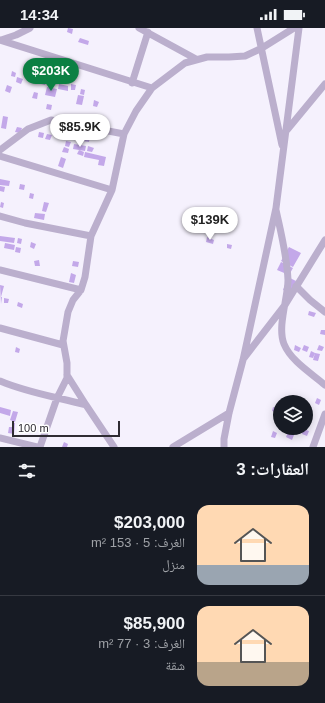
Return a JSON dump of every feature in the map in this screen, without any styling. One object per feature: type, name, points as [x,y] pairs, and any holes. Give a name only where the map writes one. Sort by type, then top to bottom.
[{"type":"street","points":[[0,40],[16,35],[30,28]]},
{"type":"street","points":[[139,28],[196,59]]},
{"type":"street","points":[[257,28],[283,149]]},
{"type":"street","points":[[40,447],[57,398],[67,375],[67,363],[63,345],[68,312],[73,300],[81,290],[86,273],[91,236],[112,190],[124,134],[136,111],[152,88],[185,63],[207,57],[245,56],[262,48],[294,28]]},
{"type":"street","points":[[224,447],[229,413],[243,360],[276,208],[299,28]]},
{"type":"street","points":[[132,83],[148,32]]},
{"type":"street","points":[[0,40],[132,83],[152,88]]},
{"type":"street","points":[[287,130],[325,84]]},
{"type":"street","points":[[0,150],[28,129],[51,120],[124,134]]},
{"type":"street","points":[[0,156],[112,190]]},
{"type":"street","points":[[276,208],[287,273],[282,336],[284,345],[294,359],[325,385]]},
{"type":"street","points":[[0,216],[25,223],[91,236]]},
{"type":"street","points":[[243,360],[285,305],[324,245]]},
{"type":"street","points":[[0,270],[81,290]]},
{"type":"street","points":[[296,286],[325,312]]},
{"type":"street","points":[[0,328],[63,345]]},
{"type":"street","points":[[67,375],[114,447]]},
{"type":"street","points":[[0,380],[28,391],[86,405]]},
{"type":"street","points":[[173,447],[229,413]]},
{"type":"street","points":[[313,447],[323,426],[325,414]]},
{"type":"street","points":[[0,438],[37,447]]},
{"type":"building","points":[[68,28],[73,29],[72,34],[67,32]]},
{"type":"building","points":[[80,38],[89,41],[88,45],[78,42]]},
{"type":"building","points":[[12,71],[16,73],[15,77],[11,76]]},
{"type":"building","points":[[17,77],[23,79],[21,84],[16,82]]},
{"type":"building","points":[[38,79],[46,81],[45,85],[37,83]]},
{"type":"building","points":[[59,84],[68,86],[68,91],[58,89]]},
{"type":"building","points":[[71,84],[76,85],[75,90],[71,90]]},
{"type":"building","points":[[7,85],[12,87],[10,93],[5,91]]},
{"type":"building","points":[[47,87],[57,89],[55,97],[45,95]]},
{"type":"building","points":[[81,89],[85,90],[84,95],[80,94]]},
{"type":"building","points":[[34,92],[38,93],[37,99],[32,98]]},
{"type":"building","points":[[78,95],[84,96],[82,105],[76,104]]},
{"type":"building","points":[[94,100],[99,102],[97,107],[93,106]]},
{"type":"building","points":[[47,104],[52,105],[51,110],[46,109]]},
{"type":"building","points":[[3,116],[8,117],[6,129],[1,128]]},
{"type":"building","points":[[96,118],[102,119],[101,123],[95,122]]},
{"type":"building","points":[[17,127],[22,128],[20,133],[15,132]]},
{"type":"building","points":[[68,129],[73,130],[72,135],[67,135]]},
{"type":"building","points":[[86,130],[91,131],[89,142],[83,141]]},
{"type":"building","points":[[92,131],[97,132],[96,137],[92,136]]},
{"type":"building","points":[[39,132],[44,133],[43,138],[38,137]]},
{"type":"building","points":[[47,134],[52,135],[50,140],[45,139]]},
{"type":"building","points":[[66,141],[71,142],[69,147],[65,146]]},
{"type":"building","points":[[74,144],[86,146],[85,151],[73,149]]},
{"type":"building","points":[[88,146],[94,148],[92,152],[87,151]]},
{"type":"building","points":[[64,147],[69,149],[68,153],[62,152]]},
{"type":"building","points":[[79,150],[84,152],[83,156],[77,154]]},
{"type":"building","points":[[85,152],[106,157],[104,166],[98,165],[99,160],[84,157]]},
{"type":"building","points":[[61,157],[66,159],[63,168],[58,166]]},
{"type":"building","points":[[0,179],[10,181],[9,186],[0,185]]},
{"type":"building","points":[[20,184],[25,185],[24,190],[19,189]]},
{"type":"building","points":[[0,186],[5,187],[4,192],[0,191]]},
{"type":"building","points":[[30,193],[34,194],[33,199],[29,198]]},
{"type":"building","points":[[1,202],[4,203],[3,208],[0,207]]},
{"type":"building","points":[[44,202],[49,203],[46,212],[42,211]]},
{"type":"building","points":[[35,213],[45,214],[44,220],[34,218]]},
{"type":"building","points":[[0,236],[15,238],[14,243],[0,241]]},
{"type":"building","points":[[207,237],[214,240],[213,244],[206,242]]},
{"type":"building","points":[[18,238],[22,239],[21,244],[17,243]]},
{"type":"building","points":[[31,242],[36,244],[34,249],[30,247]]},
{"type":"building","points":[[5,243],[15,245],[14,250],[4,248]]},
{"type":"building","points":[[227,244],[232,245],[231,249],[227,248]]},
{"type":"building","points":[[16,247],[21,248],[20,253],[15,252]]},
{"type":"building","points":[[289,247],[301,253],[293,267],[281,261]]},
{"type":"building","points":[[39,260],[40,266],[35,266],[34,261]]},
{"type":"building","points":[[73,261],[79,262],[78,267],[72,266]]},
{"type":"building","points":[[281,262],[293,268],[289,275],[277,270]]},
{"type":"building","points":[[71,273],[76,275],[74,283],[69,282]]},
{"type":"building","points":[[288,277],[296,281],[291,293],[283,290]]},
{"type":"building","points":[[0,285],[4,286],[1,304]]},
{"type":"building","points":[[4,298],[9,299],[8,303],[4,303]]},
{"type":"building","points":[[18,302],[23,304],[22,308],[17,306]]},
{"type":"building","points":[[309,311],[316,313],[314,317],[308,315]]},
{"type":"building","points":[[321,330],[325,330],[325,335],[320,334]]},
{"type":"building","points":[[295,345],[301,348],[299,352],[294,350]]},
{"type":"building","points":[[304,345],[309,347],[307,352],[302,350]]},
{"type":"building","points":[[319,345],[324,347],[322,351],[317,350]]},
{"type":"building","points":[[16,347],[20,349],[19,353],[15,352]]},
{"type":"building","points":[[311,351],[315,353],[313,358],[309,357]]},
{"type":"building","points":[[315,353],[320,354],[318,361],[313,360]]},
{"type":"building","points":[[317,398],[321,400],[319,405],[315,403]]},
{"type":"building","points":[[0,407],[11,410],[10,416],[0,413]]},
{"type":"building","points":[[13,411],[18,412],[15,422],[10,420]]},
{"type":"building","points":[[13,423],[15,423],[14,434],[8,433],[9,427],[12,427]]},
{"type":"building","points":[[273,431],[273,435],[276,435],[275,438],[271,437]]},
{"type":"building","points":[[287,435],[294,435],[292,440],[286,437]]},
{"type":"building","points":[[64,442],[68,444],[67,447],[62,447]]}]
